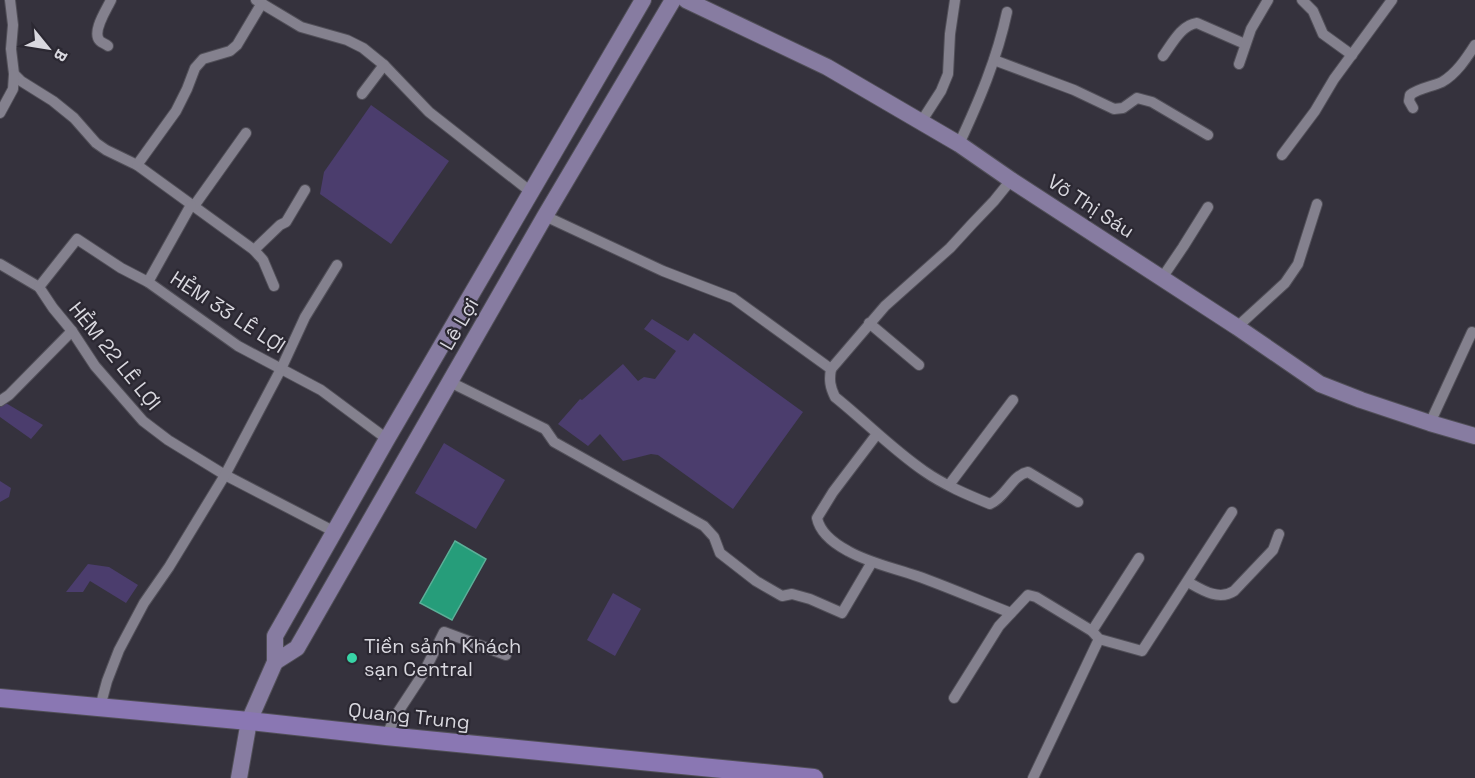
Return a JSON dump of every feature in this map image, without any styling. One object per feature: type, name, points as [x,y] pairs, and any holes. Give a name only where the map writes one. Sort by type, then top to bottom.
[{"type":"main road","name":"Lê Lợi","points":[[239,778],[244,739],[249,721],[275,662],[275,636],[643,0]]},
{"type":"main road","name":"Lê Lợi","points":[[275,662],[297,648],[545,216],[673,0]]},
{"type":"main road","name":"Võ Thị Sáu","points":[[686,0],[827,67],[959,144],[1320,384],[1361,400],[1475,436]]},
{"type":"main road","points":[[365,479],[387,492]]},
{"type":"main road","name":"Quang Trung","points":[[0,698],[249,721],[772,776],[814,778]]},
{"type":"street","points":[[0,112],[13,89],[11,50],[13,25],[10,0]]},
{"type":"street","points":[[108,45],[99,40],[97,35],[111,0]]},
{"type":"street","points":[[921,122],[941,91],[948,74],[955,0]]},
{"type":"street","points":[[1239,64],[1251,29],[1268,0]]},
{"type":"street","points":[[1302,0],[1313,11],[1323,34],[1352,55]]},
{"type":"street","points":[[1282,155],[1392,0]]},
{"type":"street","points":[[137,165],[176,111],[195,68],[203,59],[230,51],[237,45],[259,2],[301,27],[347,40],[363,48],[384,65],[429,112],[531,192]]},
{"type":"street","points":[[959,144],[979,103],[1007,12]]},
{"type":"street","points":[[1163,56],[1185,27],[1190,24],[1197,23],[1245,44]]},
{"type":"street","points":[[1413,108],[1409,101],[1410,95],[1443,81],[1454,73],[1466,60],[1475,45]]},
{"type":"street","points":[[994,60],[1074,90],[1114,109],[1123,108],[1137,98],[1152,102],[1208,135]]},
{"type":"street","points":[[363,94],[384,65]]},
{"type":"street","points":[[14,74],[21,81],[53,100],[74,118],[96,143],[137,165],[255,250],[263,260],[274,286]]},
{"type":"street","points":[[148,282],[193,206],[246,133]]},
{"type":"street","points":[[1011,180],[950,248],[869,323],[831,369],[829,380],[835,397],[877,434],[926,473],[966,494],[990,504],[998,501],[1021,474],[1028,472],[1078,502]]},
{"type":"street","points":[[255,250],[286,222],[304,190]]},
{"type":"street","points":[[1237,327],[1286,283],[1298,264],[1317,204]]},
{"type":"street","points":[[1162,278],[1208,207]]},
{"type":"street","points":[[545,216],[663,271],[733,298],[831,369]]},
{"type":"street","name":"HẺM 33 LÊ LỢI","points":[[39,287],[76,239],[121,268],[148,282],[238,346],[321,390],[387,439]]},
{"type":"street","name":"HẺM 22 LÊ LỢI","points":[[0,264],[39,287],[72,331],[94,366],[143,422],[225,475],[335,531]]},
{"type":"street","points":[[100,707],[119,650],[144,603],[169,567],[225,475],[281,369],[305,316],[337,265]]},
{"type":"street","points":[[869,323],[920,365]]},
{"type":"street","points":[[0,400],[9,395],[72,331]]},
{"type":"street","points":[[1430,423],[1472,332]]},
{"type":"street","points":[[450,382],[545,429],[554,442],[704,526],[714,537],[720,553],[756,580],[783,596],[792,594],[810,599],[842,613],[872,562]]},
{"type":"street","points":[[949,485],[1013,400]]},
{"type":"street","points":[[877,434],[833,492],[817,519],[825,534],[847,551],[872,562],[1011,613]]},
{"type":"street","points":[[954,698],[999,626],[1028,595],[1036,597],[1096,635],[1142,651],[1232,513]]},
{"type":"street","points":[[1188,582],[1206,592],[1219,595],[1234,591],[1273,550],[1279,534]]},
{"type":"street","points":[[1033,778],[1096,635],[1139,558]]},
{"type":"street","points":[[386,736],[398,712],[423,674],[444,632],[506,655]]},
{"type":"shaded area","points":[[371,105],[449,161],[391,244],[320,194],[324,172]]},
{"type":"shaded area","points":[[652,319],[688,341],[694,333],[803,412],[733,509],[658,455],[651,454],[623,461],[600,434],[588,446],[558,424],[580,399],[582,400],[623,364],[638,381],[644,377],[655,379],[676,351],[644,329]]},
{"type":"shaded area","points":[[0,402],[4,402],[43,425],[31,439],[0,417]]},
{"type":"shaded area","points":[[444,443],[505,480],[476,529],[415,493]]},
{"type":"shaded area","points":[[0,481],[11,488],[9,497],[0,502]]},
{"type":"shaded area","points":[[455,541],[486,559],[452,620],[420,603]]},
{"type":"shaded area","points":[[88,564],[109,567],[138,585],[126,603],[90,581],[83,592],[66,592]]},
{"type":"shaded area","points":[[613,593],[641,609],[615,656],[587,640]]},
{"type":"place","name":"Tiền sảnh Khách sạn Central","points":[[352,658]]}]
